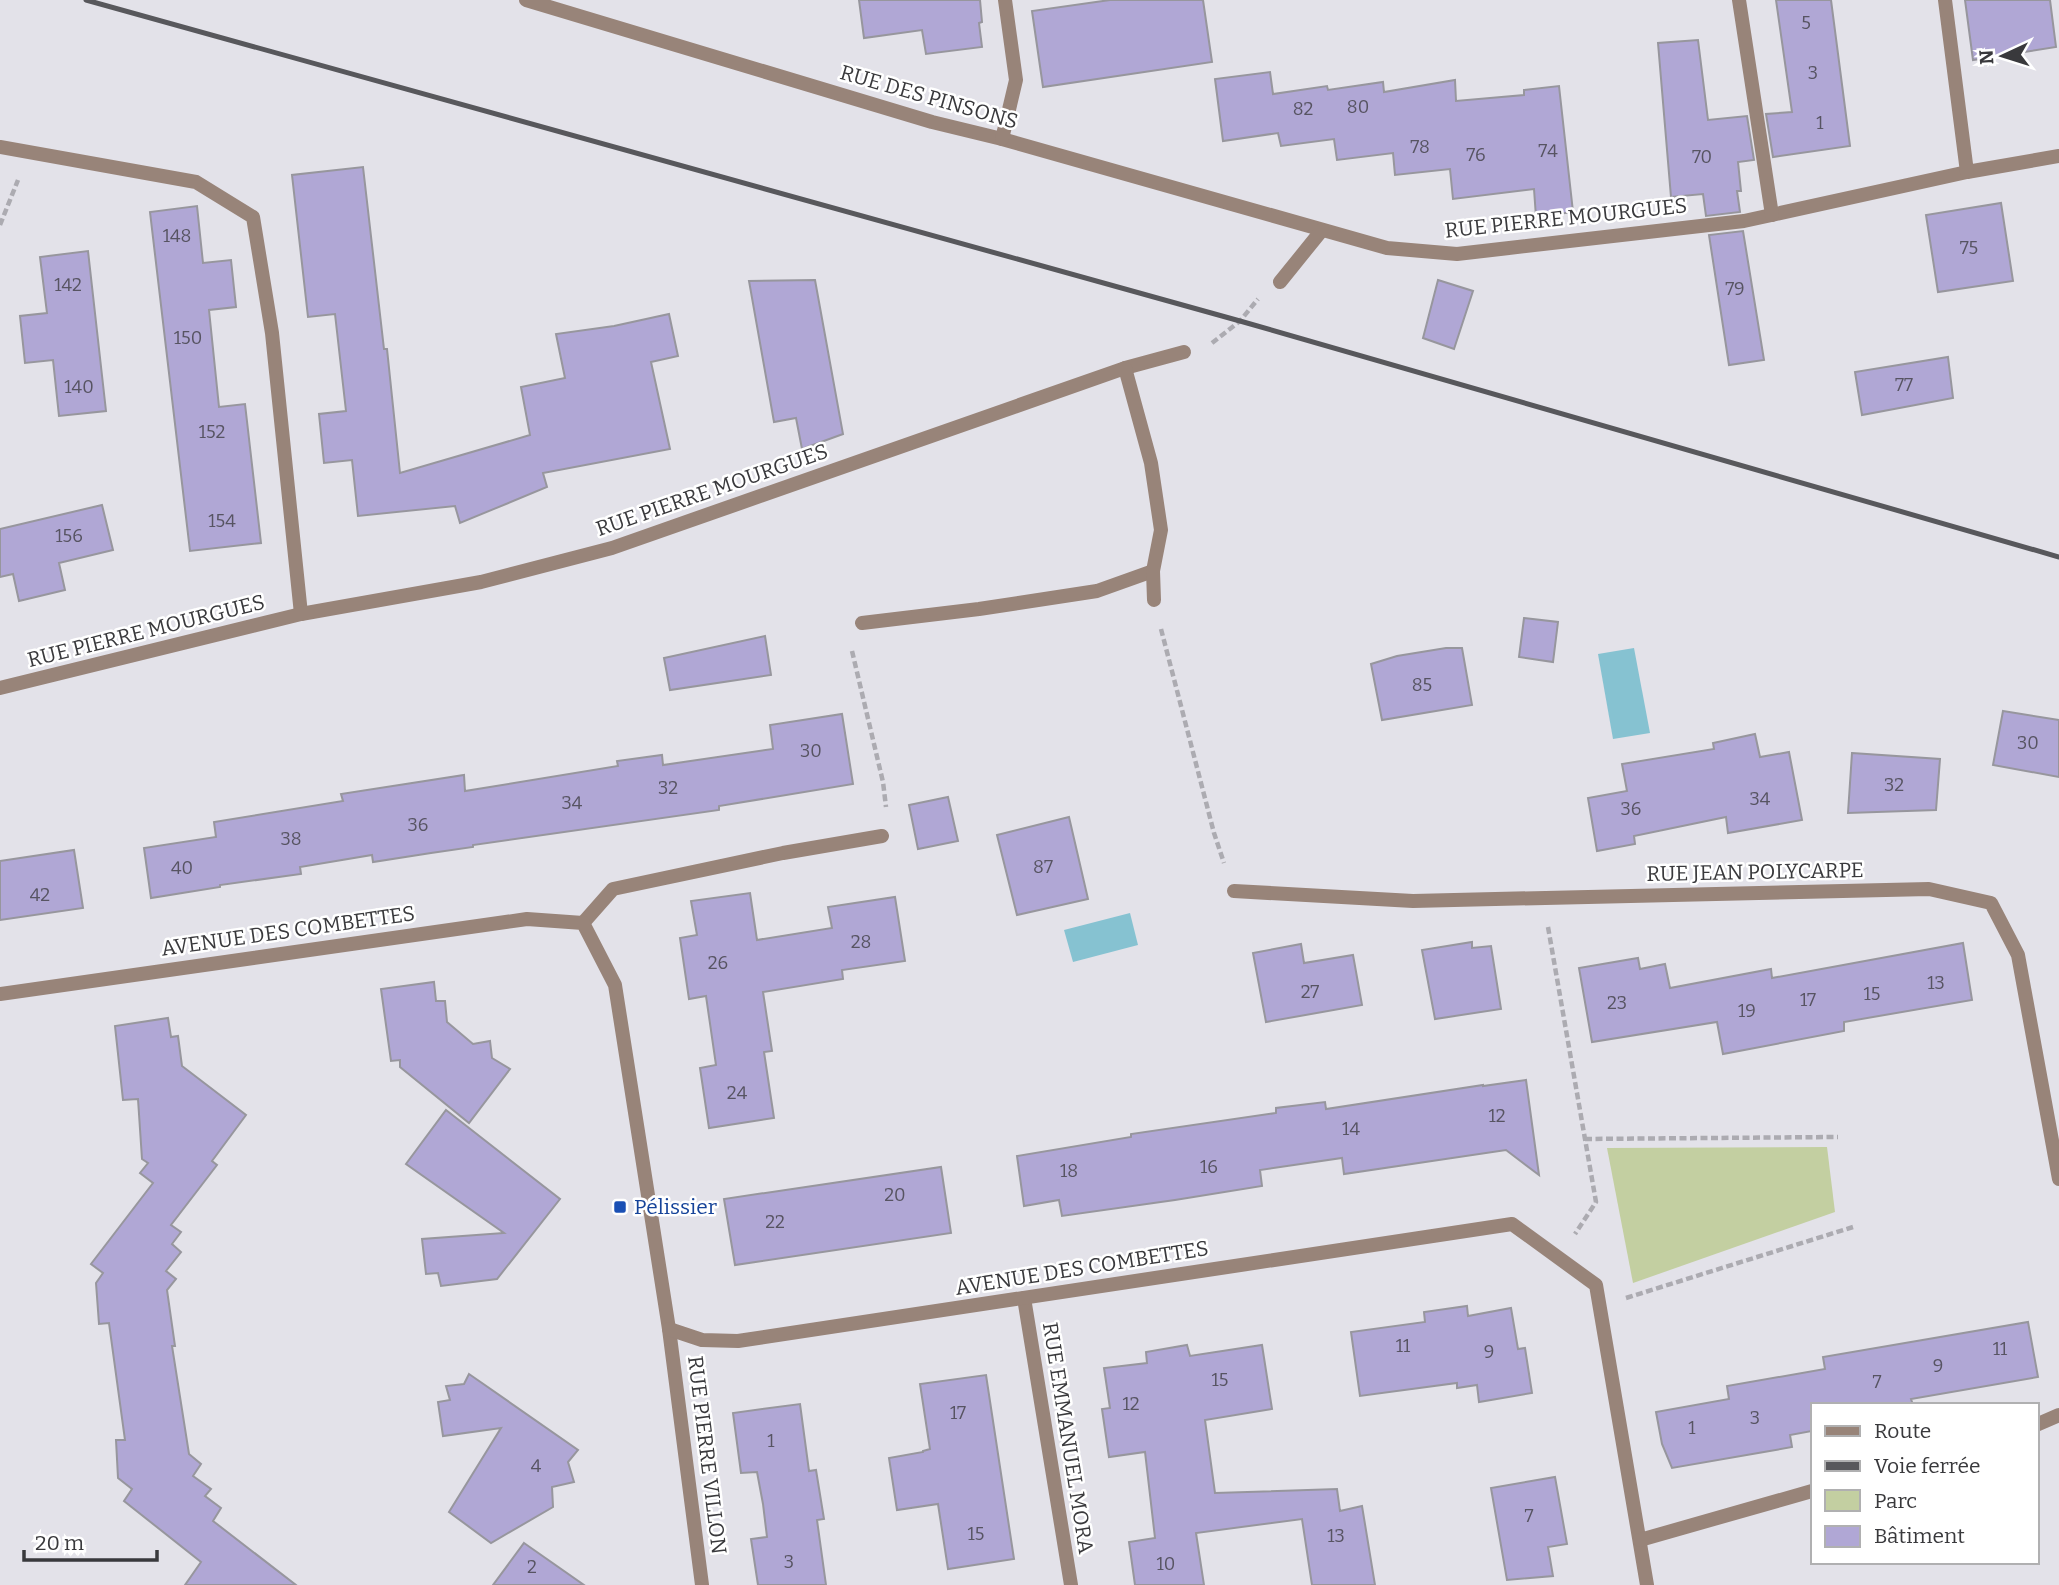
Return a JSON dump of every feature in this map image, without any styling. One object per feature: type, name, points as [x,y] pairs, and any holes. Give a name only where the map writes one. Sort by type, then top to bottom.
[{"type":"street","name":"RUE DES PINSONS","points":[[526,0],[932,122],[1002,139],[1322,230]]},
{"type":"street","points":[[1002,139],[1016,80],[1005,0]]},
{"type":"street","points":[[1740,0],[1772,215]]},
{"type":"street","points":[[1945,0],[1968,172]]},
{"type":"street","points":[[0,148],[196,182],[253,218],[272,333],[301,614]]},
{"type":"street","name":"RUE PIERRE MOURGUES","points":[[1322,230],[1387,248],[1457,254],[1744,221],[1968,172],[2059,156]]},
{"type":"street","points":[[1280,282],[1322,230]]},
{"type":"street","name":"RUE PIERRE MOURGUES","points":[[0,688],[301,614],[481,582],[612,548],[1125,369],[1184,352]]},
{"type":"street","points":[[1125,369],[1151,463],[1161,530],[1153,572],[1154,600]]},
{"type":"street","points":[[862,623],[1097,591],[1153,572]]},
{"type":"street","points":[[669,1329],[615,985],[583,923],[613,889],[783,853],[882,836]]},
{"type":"street","name":"RUE JEAN POLYCARPE","points":[[1234,891],[1413,901],[1929,889],[1991,904],[2018,955],[2059,1179]]},
{"type":"street","name":"AVENUE DES COMBETTES","points":[[0,994],[527,919],[583,923]]},
{"type":"street","name":"AVENUE DES COMBETTES","points":[[669,1329],[702,1340],[738,1341],[1511,1224],[1596,1284],[1647,1585]]},
{"type":"street","name":"RUE EMMANUEL MORA","points":[[1024,1298],[1071,1585]]},
{"type":"street","name":"RUE PIERRE VILLON","points":[[669,1329],[702,1585]]},
{"type":"street","points":[[2038,1424],[2059,1415]]},
{"type":"street","points":[[1640,1540],[1811,1491]]},
{"type":"path","points":[[0,225],[29,152]]},
{"type":"path","points":[[1184,352],[1213,343],[1240,321],[1258,299],[1280,282]]},
{"type":"path","points":[[1154,600],[1214,833],[1234,891]]},
{"type":"path","points":[[862,623],[850,639],[883,782],[888,820],[882,836]]},
{"type":"path","points":[[1543,898],[1596,1202],[1559,1258]]},
{"type":"path","points":[[1585,1139],[1838,1138]]},
{"type":"path","points":[[1600,1306],[1853,1227]]},
{"type":"green space","points":[[1827,1147],[1835,1212],[1633,1283],[1607,1148]]},
{"type":"water","points":[[1634,648],[1650,733],[1613,739],[1598,654]]},
{"type":"water","points":[[1130,913],[1138,945],[1073,962],[1064,930]]},
{"type":"building","points":[[859,0],[980,0],[982,47],[926,54],[922,30],[864,38]]},
{"type":"building","points":[[1110,0],[1203,0],[1212,62],[1043,87],[1032,11]]},
{"type":"building","points":[[1776,0],[1831,0],[1850,146],[1773,157],[1766,114],[1792,112]]},
{"type":"building","points":[[1965,0],[2050,0],[2056,47],[1973,60]]},
{"type":"building","points":[[1698,40],[1708,120],[1747,116],[1754,160],[1738,162],[1741,191],[1737,191],[1740,212],[1706,216],[1703,194],[1671,197],[1658,43]]},
{"type":"building","points":[[1270,72],[1273,94],[1383,82],[1384,92],[1455,80],[1456,101],[1524,95],[1524,90],[1559,86],[1573,212],[1536,217],[1534,189],[1453,199],[1450,169],[1395,175],[1393,153],[1337,160],[1334,139],[1281,146],[1278,133],[1223,141],[1215,79]]},
{"type":"building","points":[[363,167],[400,473],[530,435],[521,387],[565,378],[556,334],[614,326],[669,314],[678,356],[651,362],[670,449],[543,473],[547,487],[460,523],[455,506],[358,516],[352,460],[324,463],[319,414],[346,411],[335,314],[308,317],[292,175]]},
{"type":"building","points":[[2001,203],[2013,281],[1938,292],[1926,215]]},
{"type":"building","points":[[197,206],[203,263],[231,260],[236,307],[209,310],[219,407],[245,404],[261,543],[190,551],[150,212]]},
{"type":"building","points":[[1743,231],[1764,360],[1729,365],[1709,235]]},
{"type":"building","points":[[88,251],[106,411],[59,416],[53,360],[25,363],[20,316],[47,313],[40,257]]},
{"type":"building","points":[[815,280],[843,434],[802,449],[796,418],[774,422],[749,281]]},
{"type":"building","points":[[1438,280],[1473,291],[1454,349],[1423,338]]},
{"type":"building","points":[[1948,357],[1953,398],[1862,415],[1855,372]]},
{"type":"building","points":[[102,505],[113,550],[59,563],[65,590],[19,601],[13,574],[0,577],[0,529]]},
{"type":"building","points":[[1524,618],[1558,622],[1553,662],[1519,657]]},
{"type":"building","points":[[765,636],[771,675],[670,690],[664,658]]},
{"type":"building","points":[[1462,648],[1472,705],[1382,720],[1371,664],[1397,656]]},
{"type":"building","points":[[2003,711],[2059,720],[2059,777],[1993,765]]},
{"type":"building","points":[[842,714],[853,784],[719,806],[719,810],[373,862],[372,855],[300,867],[301,874],[151,898],[144,848],[216,837],[214,822],[343,801],[341,794],[464,775],[465,791],[618,766],[617,761],[662,755],[663,765],[773,749],[770,725]]},
{"type":"building","points":[[1755,734],[1760,757],[1789,752],[1802,820],[1728,833],[1726,817],[1634,836],[1635,844],[1597,851],[1588,798],[1627,791],[1622,764],[1714,749],[1713,743]]},
{"type":"building","points":[[1852,753],[1940,759],[1936,810],[1848,813]]},
{"type":"building","points":[[948,797],[958,841],[918,849],[909,805]]},
{"type":"building","points":[[1069,817],[1088,899],[1017,915],[997,835]]},
{"type":"building","points":[[74,850],[83,908],[0,920],[0,861]]},
{"type":"building","points":[[750,893],[757,940],[832,928],[828,907],[895,897],[905,961],[842,970],[843,979],[763,992],[772,1051],[764,1052],[774,1118],[709,1128],[700,1068],[716,1065],[706,996],[689,999],[680,938],[697,935],[691,901]]},
{"type":"building","points":[[1472,942],[1472,948],[1491,946],[1501,1009],[1435,1019],[1422,950]]},
{"type":"building","points":[[1963,943],[1972,1000],[1844,1022],[1844,1031],[1723,1054],[1717,1022],[1592,1042],[1579,968],[1638,958],[1640,969],[1665,964],[1670,988],[1771,969],[1772,978]]},
{"type":"building","points":[[1301,944],[1304,963],[1353,955],[1362,1005],[1266,1022],[1253,953]]},
{"type":"building","points":[[434,982],[436,1001],[445,1001],[447,1022],[473,1044],[490,1041],[492,1058],[510,1069],[469,1123],[400,1067],[400,1060],[391,1061],[381,989]]},
{"type":"building","points":[[168,1018],[171,1037],[178,1036],[182,1066],[246,1115],[212,1161],[217,1165],[171,1225],[181,1232],[172,1244],[181,1252],[166,1271],[176,1279],[167,1290],[175,1346],[172,1346],[189,1454],[201,1464],[193,1476],[211,1489],[205,1496],[221,1508],[213,1521],[296,1585],[185,1585],[201,1562],[124,1501],[132,1489],[118,1478],[116,1440],[125,1440],[109,1323],[99,1324],[96,1283],[103,1273],[91,1264],[153,1183],[140,1173],[148,1163],[142,1159],[138,1099],[123,1100],[115,1026]]},
{"type":"building","points":[[1526,1080],[1539,1175],[1506,1150],[1344,1174],[1342,1158],[1260,1170],[1262,1186],[1175,1200],[1062,1216],[1059,1200],[1024,1206],[1017,1156],[1131,1137],[1131,1134],[1276,1113],[1276,1108],[1325,1102],[1326,1109]]},
{"type":"building","points":[[446,1110],[560,1199],[497,1279],[441,1286],[438,1273],[426,1274],[422,1239],[504,1233],[406,1164]]},
{"type":"building","points":[[941,1167],[951,1233],[735,1265],[724,1199]]},
{"type":"building","points":[[1467,1306],[1468,1316],[1511,1308],[1518,1349],[1525,1348],[1532,1393],[1479,1402],[1477,1385],[1457,1388],[1457,1383],[1360,1396],[1351,1332],[1425,1322],[1424,1312]]},
{"type":"building","points":[[2028,1322],[2038,1377],[1911,1399],[1912,1403],[1811,1403],[1811,1431],[1790,1435],[1792,1447],[1672,1468],[1662,1444],[1656,1412],[1729,1399],[1727,1386],[1825,1369],[1823,1357]]},
{"type":"building","points":[[1187,1345],[1190,1356],[1262,1345],[1272,1409],[1205,1420],[1215,1493],[1337,1489],[1340,1511],[1362,1506],[1375,1585],[1312,1585],[1302,1519],[1196,1533],[1204,1585],[1135,1585],[1129,1542],[1155,1538],[1145,1452],[1109,1457],[1102,1409],[1110,1408],[1104,1368],[1147,1363],[1146,1352]]},
{"type":"building","points":[[469,1374],[578,1450],[568,1462],[574,1482],[552,1487],[553,1507],[491,1543],[449,1512],[501,1428],[443,1436],[438,1402],[450,1400],[446,1386],[464,1384]]},
{"type":"building","points":[[986,1375],[1014,1559],[948,1569],[938,1504],[897,1510],[889,1458],[930,1449],[920,1384]]},
{"type":"building","points":[[800,1404],[809,1471],[816,1470],[824,1519],[817,1520],[826,1585],[758,1585],[751,1539],[767,1537],[763,1504],[757,1472],[741,1473],[733,1413]]},
{"type":"building","points":[[1555,1477],[1567,1544],[1548,1547],[1553,1576],[1507,1580],[1491,1488]]},
{"type":"building","points":[[524,1543],[584,1585],[493,1585]]},
{"type":"railway","points":[[86,0],[1240,321],[2059,557]]},
{"type":"place","name":"Pélissier","points":[[620,1207]]}]
